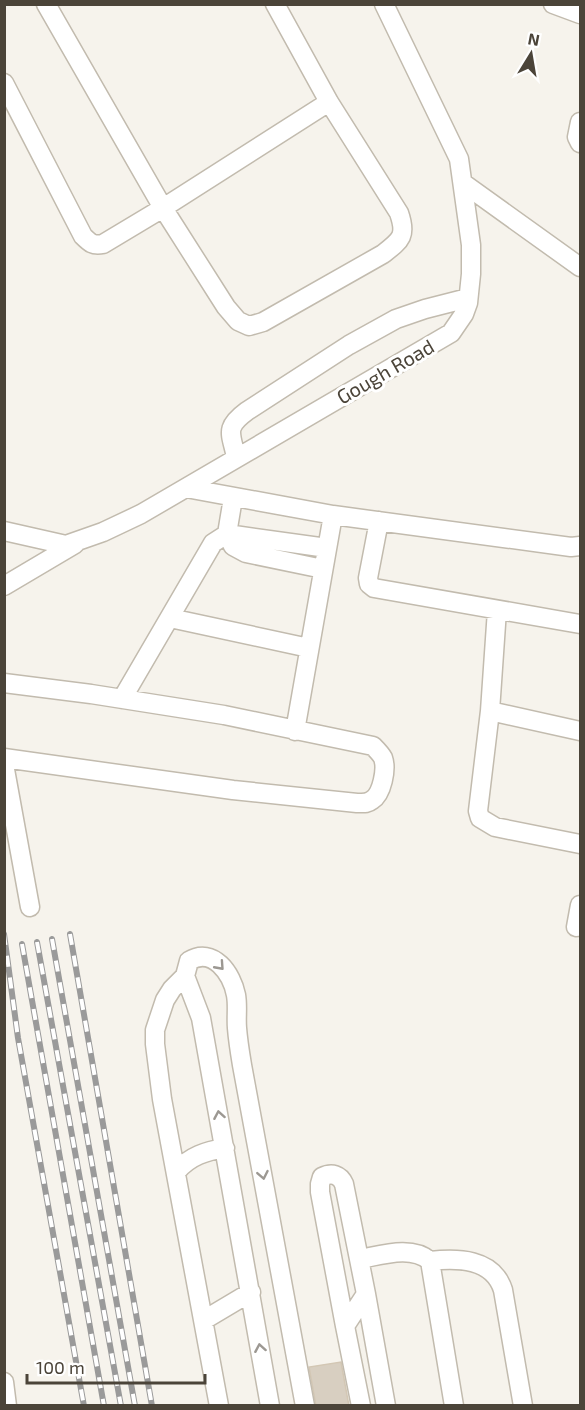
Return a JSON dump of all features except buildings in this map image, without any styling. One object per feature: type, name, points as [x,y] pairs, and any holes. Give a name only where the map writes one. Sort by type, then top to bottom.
[{"type":"street","points":[[46,4],[164,208],[226,308],[237,321],[249,326],[263,322],[383,254],[397,243],[403,234],[399,213],[329,102],[275,4]]},
{"type":"street","name":"Gough Road","points":[[4,531],[61,545],[78,542],[141,514],[451,333],[464,314],[471,274],[471,245],[464,183],[459,159],[384,4]]},
{"type":"street","points":[[553,4],[580,14]]},
{"type":"street","points":[[4,83],[84,236],[91,244],[103,244],[164,208],[329,102]]},
{"type":"street","points":[[580,123],[577,137],[580,143]]},
{"type":"street","points":[[464,183],[580,267]]},
{"type":"street","points":[[236,457],[231,429],[235,420],[247,411],[349,345],[396,319],[468,298]]},
{"type":"street","points":[[186,488],[333,515],[560,546],[580,546]]},
{"type":"street","points":[[233,498],[228,534],[233,546],[239,551],[323,569]]},
{"type":"street","points":[[295,731],[333,515]]},
{"type":"street","points":[[379,521],[368,578],[369,584],[381,589],[580,624]]},
{"type":"street","points":[[122,699],[213,543],[228,534],[327,548]]},
{"type":"street","points":[[4,586],[78,542]]},
{"type":"street","points":[[497,610],[490,711],[478,811],[480,818],[495,827],[580,844]]},
{"type":"street","points":[[170,618],[309,648]]},
{"type":"street","points":[[4,684],[224,715],[373,746],[383,758],[384,766],[381,783],[374,799],[367,803],[357,803],[232,790],[4,758]]},
{"type":"street","points":[[490,711],[580,730]]},
{"type":"street","points":[[4,764],[7,791],[30,907]]},
{"type":"street","points":[[576,927],[580,905]]},
{"type":"street","points":[[219,1406],[162,1099],[155,1044],[155,1030],[165,1000],[185,976],[189,961],[195,957],[211,957],[216,960],[226,972],[236,996],[242,1065],[305,1406]]},
{"type":"street","points":[[185,976],[201,1018],[270,1406]]},
{"type":"street","points":[[177,1171],[190,1159],[200,1154],[225,1148]]},
{"type":"street","points":[[361,1406],[320,1192],[321,1180],[326,1175],[339,1177],[345,1184],[386,1406]]},
{"type":"street","points":[[360,1259],[413,1253],[430,1261],[468,1260],[484,1266],[497,1277],[503,1290],[523,1406]]},
{"type":"street","points":[[430,1261],[454,1406]]},
{"type":"street","points":[[204,1320],[251,1292]]},
{"type":"street","points":[[345,1326],[366,1294]]},
{"type":"street","points":[[4,1383],[7,1406]]},
{"type":"railway","points":[[4,934],[18,1038],[84,1406]]},
{"type":"railway","points":[[70,934],[152,1406]]},
{"type":"railway","points":[[52,939],[135,1406]]},
{"type":"railway","points":[[37,942],[121,1406]]},
{"type":"railway","points":[[22,944],[104,1406]]}]
